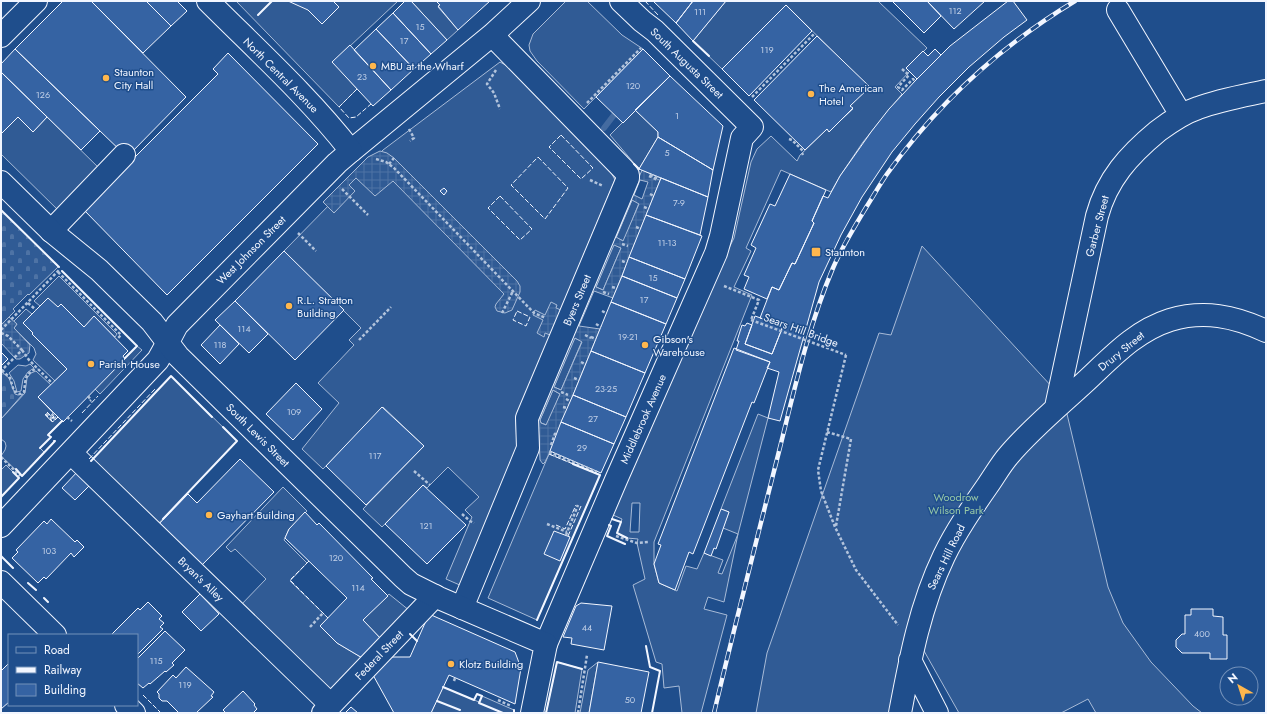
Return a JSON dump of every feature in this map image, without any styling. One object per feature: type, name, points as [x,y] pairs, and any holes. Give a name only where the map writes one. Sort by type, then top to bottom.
[{"type":"street","points":[[1,36],[36,1]]},
{"type":"street","name":"North Central Avenue","points":[[208,1],[312,105],[351,151]]},
{"type":"street","name":"West Johnson Street","points":[[1,526],[158,360],[177,325],[337,163],[492,35],[529,1]]},
{"type":"street","name":"South Augusta Street","points":[[621,1],[655,31],[752,127]]},
{"type":"street","points":[[1118,10],[1182,116]]},
{"type":"street","name":"Byers Street","points":[[462,608],[528,448],[527,418],[628,178],[628,175],[623,169],[492,35]]},
{"type":"street","name":"Garber Street","points":[[1056,407],[1101,202],[1112,181],[1130,156],[1170,122],[1196,108],[1266,91]]},
{"type":"street","name":"Middlebrook Avenue","points":[[525,711],[546,644],[717,249],[742,138],[752,127]]},
{"type":"street","points":[[51,231],[124,155]]},
{"type":"street","name":"South Lewis Street","points":[[1,182],[51,231],[99,270],[152,322],[178,356],[411,584],[462,608],[546,644]]},
{"type":"street","name":"Drury Street","points":[[1056,407],[1071,395],[1122,347],[1138,335],[1169,320],[1183,317],[1219,316],[1248,322],[1266,331]]},
{"type":"street","name":"Sears Hill Road","points":[[900,713],[912,653],[930,588],[944,555],[976,501],[1009,455],[1056,407]]},
{"type":"street","name":"Bryan's Alley","points":[[71,453],[327,709]]},
{"type":"street","points":[[1,582],[54,634]]},
{"type":"street","name":"Federal Street","points":[[327,709],[397,642],[436,596]]},
{"type":"street","points":[[912,653],[937,713]]},
{"type":"path","points":[[749,100],[815,34]]},
{"type":"path","points":[[582,107],[643,45]]},
{"type":"path","points":[[496,68],[487,84],[494,93],[500,109]]},
{"type":"path","points":[[902,69],[909,75],[898,87],[902,90],[913,79],[915,81]]},
{"type":"path","points":[[789,139],[799,146],[803,153]]},
{"type":"path","points":[[389,164],[394,158]]},
{"type":"path","points":[[372,159],[379,159],[389,164],[534,313]]},
{"type":"path","points":[[342,189],[368,215]]},
{"type":"path","points":[[650,194],[654,196]]},
{"type":"path","points":[[644,207],[649,208]]},
{"type":"path","points":[[636,227],[641,229]]},
{"type":"path","points":[[298,233],[316,251]]},
{"type":"path","points":[[622,261],[627,263]]},
{"type":"path","points":[[52,383],[8,336],[1,332],[59,270],[121,335],[117,339]]},
{"type":"path","points":[[612,287],[616,288]]},
{"type":"path","points":[[502,313],[513,291]]},
{"type":"path","name":"Sears Hill Bridge","points":[[736,291],[759,300],[750,320],[846,355],[827,432]]},
{"type":"path","points":[[28,302],[36,310]]},
{"type":"path","points":[[359,340],[391,307]]},
{"type":"path","points":[[602,311],[606,313]]},
{"type":"path","points":[[596,324],[601,326]]},
{"type":"path","points":[[591,337],[596,338]]},
{"type":"path","points":[[22,350],[2,371],[7,374],[12,381],[14,391],[20,394],[24,392],[26,376],[37,368]]},
{"type":"path","points":[[581,362],[585,364]]},
{"type":"path","points":[[574,378],[579,380]]},
{"type":"path","points":[[566,399],[570,401]]},
{"type":"path","points":[[563,407],[567,408]]},
{"type":"path","points":[[46,414],[53,420],[55,417],[53,415],[54,414]]},
{"type":"path","points":[[550,446],[553,442],[555,434],[552,432]]},
{"type":"path","points":[[836,527],[851,439],[827,432],[818,470],[821,491],[836,527],[856,570],[912,653]]},
{"type":"path","points":[[549,452],[600,474]]},
{"type":"path","points":[[1,457],[14,471]]},
{"type":"path","points":[[414,471],[430,485]]},
{"type":"path","points":[[547,524],[566,534],[578,505]]},
{"type":"path","points":[[462,514],[470,521]]},
{"type":"path","points":[[612,534],[637,543],[648,542]]},
{"type":"path","points":[[310,627],[323,613]]},
{"type":"path","points":[[578,713],[587,655]]},
{"type":"path","points":[[498,700],[525,711]]},
{"type":"shaded area","points":[[236,1],[398,1],[333,62],[357,89],[339,107]]},
{"type":"shaded area","points":[[411,1],[436,1],[440,5],[438,7],[458,30],[447,40]]},
{"type":"shaded area","points":[[566,1],[587,1],[622,35],[643,49],[584,109],[537,61],[530,51],[529,45],[533,34]]},
{"type":"shaded area","points":[[726,1],[878,1],[927,48],[907,68],[910,71],[895,87],[902,94],[863,142],[831,192],[781,170],[746,248],[751,251],[734,287],[752,295],[654,542],[654,564],[659,583],[677,591],[686,566],[697,569],[704,553],[723,560],[718,573],[722,574],[738,534],[724,602],[708,597],[704,609],[727,615],[701,713],[682,713],[679,686],[664,688],[662,664],[656,662],[633,585],[645,579],[637,543],[638,539],[627,538],[617,533],[622,519],[613,515],[708,290],[734,238],[751,162],[757,149],[771,136],[797,161],[800,155],[827,129],[829,131],[853,109],[850,106],[869,87],[786,5],[722,69],[693,41]],"holes":[[[632,503],[640,503],[639,532],[630,532]]]},
{"type":"shaded area","points":[[500,62],[507,66],[609,168],[615,180],[516,417],[517,453],[462,586],[446,579],[472,517],[465,510],[479,497],[448,467],[427,488],[423,485],[382,527],[363,509],[424,446],[383,407],[323,469],[302,449],[339,403],[318,383],[354,345],[349,340],[361,328],[284,251],[383,150]]},
{"type":"shaded area","points":[[635,110],[658,132],[658,137],[639,169],[610,135]]},
{"type":"shaded area","points":[[18,117],[33,132],[47,117],[102,171],[61,213],[1,154],[1,134]]},
{"type":"shaded area","points":[[380,151],[387,153],[394,158],[517,281],[520,286],[520,292],[512,310],[505,313],[497,311],[495,307],[496,304],[504,294],[393,181],[375,196],[356,178],[349,185],[355,191],[334,213],[323,202],[368,157]]},
{"type":"shaded area","points":[[642,170],[661,178],[613,298],[594,291],[579,326],[600,329],[549,454],[543,464],[540,460],[538,420]],"holes":[[[640,180],[648,182],[642,199],[634,195]],[[632,200],[639,204],[623,241],[616,237]],[[614,245],[621,248],[603,290],[596,287]],[[575,338],[582,342],[561,390],[554,387]],[[553,390],[560,394],[546,425],[541,423],[540,420]]]},
{"type":"shaded area","points":[[632,200],[639,203],[624,241],[616,238]]},
{"type":"shaded area","points":[[613,244],[621,248],[603,290],[596,287]]},
{"type":"shaded area","name":"Woodrow Wilson Park","points":[[922,246],[1053,388],[1067,414],[1108,587],[1123,623],[1151,662],[1193,706],[1202,713],[1096,713],[1088,699],[1061,713],[959,713],[910,626],[891,713],[756,713],[767,653],[879,333],[891,335]]},
{"type":"shaded area","points":[[59,276],[117,334],[115,337],[94,317],[84,327],[61,305],[58,307],[40,306],[34,301]]},
{"type":"shaded area","points":[[551,302],[557,305],[556,308],[561,310],[550,335],[545,333],[544,337],[537,333],[543,320],[533,315],[535,310],[545,315]]},
{"type":"shaded area","points":[[26,309],[32,314],[32,334],[67,369],[55,381],[33,360],[36,354],[34,348],[14,328],[17,324],[14,321]]},
{"type":"shaded area","points":[[9,317],[17,324],[14,328],[30,345],[29,353],[20,359],[16,359],[1,343],[1,325]]},
{"type":"shaded area","points":[[574,338],[582,341],[561,390],[554,387]]},
{"type":"shaded area","points":[[137,346],[142,350],[100,394],[95,389]]},
{"type":"shaded area","points":[[30,364],[34,368],[28,372],[23,379],[21,391],[17,392],[14,381],[9,373],[18,365],[26,366]]},
{"type":"shaded area","points":[[36,371],[51,385],[38,397],[53,413],[51,415],[54,417],[53,418],[47,413],[45,415],[52,422],[58,417],[62,421],[48,434],[51,437],[40,448],[44,452],[22,476],[1,456],[6,446],[5,442],[1,439],[1,419],[25,393],[27,378],[31,373]]},
{"type":"shaded area","points":[[171,376],[237,441],[156,526],[90,462]]},
{"type":"shaded area","points":[[553,390],[560,394],[547,425],[541,423],[540,420]]},
{"type":"shaded area","points":[[758,414],[768,418],[738,534],[723,528],[729,512],[721,509]]},
{"type":"shaded area","points":[[549,454],[600,475],[537,620],[488,598]]},
{"type":"shaded area","points":[[6,465],[19,478],[1,497],[1,470]]},
{"type":"shaded area","points":[[283,487],[307,511],[289,529],[284,540],[307,563],[290,581],[328,618],[320,626],[337,643],[364,659],[329,695],[239,607],[266,579],[235,549],[231,552],[226,547]]},
{"type":"shaded area","points":[[389,594],[410,611],[382,640],[363,620]]},
{"type":"shaded area","points":[[557,662],[582,669],[575,713],[546,713]]},
{"type":"shaded area","points":[[598,662],[589,713],[580,713],[588,670]]},
{"type":"shaded area","points":[[443,687],[479,702],[482,696],[514,710],[514,713],[431,713]]},
{"type":"green space","points":[[1,210],[58,267],[13,309],[15,311],[1,325]]},
{"type":"green space","points":[[2,372],[9,378],[15,394],[23,394],[1,419],[1,373]]},
{"type":"building","name":"Staunton City Hall","points":[[63,1],[91,1],[186,97],[127,157],[15,49]]},
{"type":"building","points":[[91,1],[146,1],[171,26],[143,53]]},
{"type":"building","points":[[146,1],[177,1],[187,11],[171,26]]},
{"type":"building","points":[[288,1],[333,1],[339,7],[322,24],[308,10]]},
{"type":"building","points":[[405,1],[411,1],[447,40],[431,54],[393,13]]},
{"type":"building","points":[[436,1],[490,1],[458,30],[438,6],[440,5]]},
{"type":"building","points":[[653,1],[693,1],[676,23]]},
{"type":"building","points":[[693,1],[726,1],[693,41],[676,23]]},
{"type":"building","points":[[892,1],[927,1],[941,16],[924,33]]},
{"type":"building","points":[[927,1],[985,1],[954,29]]},
{"type":"building","points":[[1008,1],[1013,1],[1027,20],[1004,37],[969,67],[939,97],[892,152],[862,197],[841,235],[819,282],[780,421],[768,418],[779,372],[767,368],[770,362],[736,350],[742,325],[745,326],[747,323],[752,325],[745,344],[772,354],[783,326],[760,318],[772,287],[779,290],[792,263],[795,264],[814,223],[812,221],[823,196],[828,198],[840,176],[871,132],[889,109],[915,81],[950,46]]},
{"type":"building","points":[[786,5],[812,31],[749,96],[722,69]]},
{"type":"building","points":[[393,13],[431,54],[414,69],[376,29]]},
{"type":"building","points":[[376,29],[414,69],[391,90],[354,50]]},
{"type":"building","name":"The American Hotel","points":[[817,36],[870,87],[850,106],[853,108],[829,132],[827,129],[805,150],[754,100]]},
{"type":"building","points":[[350,45],[391,90],[373,106],[332,62]]},
{"type":"building","points":[[15,49],[100,131],[81,150],[1,72],[1,64]]},
{"type":"building","points":[[643,49],[670,76],[623,123],[596,97]]},
{"type":"building","points":[[935,49],[941,55],[917,79],[906,68],[923,51],[928,56]]},
{"type":"building","points":[[228,53],[318,144],[167,295],[83,209],[218,74],[213,69]]},
{"type":"building","points":[[1,72],[47,117],[33,132],[18,117],[1,134]]},
{"type":"building","points":[[670,76],[723,126],[713,170],[658,137],[658,132],[635,110]]},
{"type":"building","points":[[658,137],[713,170],[708,197],[639,169]]},
{"type":"building","name":"Staunton","points":[[790,174],[826,190],[812,221],[814,223],[795,264],[792,263],[779,290],[772,287],[767,299],[744,289],[749,277],[744,275],[756,248],[751,245],[770,204],[775,206]]},
{"type":"building","points":[[661,178],[708,197],[700,235],[646,215]]},
{"type":"building","points":[[444,188],[447,191],[444,195],[440,191]]},
{"type":"building","points":[[646,215],[702,236],[685,279],[629,257]]},
{"type":"building","name":"R.L. Stratton Building","points":[[284,251],[344,310],[295,360],[235,301]]},
{"type":"building","points":[[629,257],[685,279],[677,298],[622,276]]},
{"type":"building","points":[[622,276],[677,298],[666,324],[611,302]]},
{"type":"building","name":"Parish House","points":[[48,298],[58,307],[61,304],[84,327],[94,316],[128,351],[123,356],[125,359],[63,422],[38,397],[67,369],[23,323]]},
{"type":"building","points":[[235,301],[268,334],[249,353],[215,320]]},
{"type":"building","points":[[611,302],[666,324],[645,373],[591,351]]},
{"type":"building","points":[[755,316],[783,326],[772,354],[745,344]]},
{"type":"building","points":[[220,325],[239,344],[220,364],[201,345]]},
{"type":"building","points":[[734,348],[770,362],[754,403],[752,402],[693,554],[689,552],[675,590],[659,583],[654,564],[661,545],[658,544]]},
{"type":"building","points":[[591,351],[645,373],[626,417],[573,395]]},
{"type":"building","points":[[1,352],[8,359],[1,366]]},
{"type":"building","points":[[296,383],[322,409],[293,440],[266,414]]},
{"type":"building","points":[[573,395],[626,417],[614,444],[561,422]]},
{"type":"building","points":[[382,407],[424,446],[366,505],[326,466]]},
{"type":"building","points":[[561,422],[614,444],[601,473],[550,451]]},
{"type":"building","name":"Gayhart Building","points":[[240,459],[274,492],[199,568],[156,527],[188,494],[197,503]]},
{"type":"building","points":[[79,470],[92,483],[75,500],[62,488]]},
{"type":"building","points":[[423,485],[466,525],[427,564],[385,524]]},
{"type":"building","points":[[721,509],[729,512],[716,549],[714,548],[711,556],[704,553]]},
{"type":"building","points":[[305,512],[317,525],[319,523],[373,578],[371,579],[388,596],[363,620],[382,640],[364,659],[337,643],[320,626],[347,598],[285,538],[289,529]]},
{"type":"building","points":[[51,519],[75,542],[77,540],[84,547],[74,557],[71,553],[46,579],[44,577],[38,583],[12,558],[18,552],[16,550],[44,521],[47,524]]},
{"type":"building","points":[[554,531],[570,537],[560,561],[544,554]]},
{"type":"building","points":[[200,594],[219,614],[201,631],[182,612]]},
{"type":"building","points":[[148,602],[162,616],[159,619],[164,623],[160,627],[163,629],[138,654],[138,634],[112,634],[138,608],[140,610]]},
{"type":"building","points":[[581,603],[612,606],[604,650],[571,644],[572,638],[563,637],[576,606]]},
{"type":"building","points":[[1191,609],[1213,609],[1213,616],[1223,617],[1223,635],[1227,635],[1227,659],[1210,659],[1210,653],[1182,653],[1176,647],[1176,640],[1182,634],[1185,634],[1185,615],[1191,615]]},
{"type":"building","name":"Klotz Building","points":[[429,614],[515,652],[521,668],[515,704],[449,675],[431,713],[394,713],[373,675],[390,657],[410,657]]},
{"type":"building","points":[[165,631],[185,650],[172,663],[174,665],[143,688],[138,684],[138,658]]},
{"type":"building","points":[[598,662],[649,672],[641,713],[589,713]]},
{"type":"building","points":[[8,664],[8,703],[1,709],[1,671]]},
{"type":"building","points":[[186,667],[214,692],[211,696],[213,697],[196,713],[179,713],[167,701],[162,701],[157,692],[173,675],[176,678]]},
{"type":"building","points":[[243,691],[255,704],[254,705],[257,709],[253,713],[224,713],[225,712],[223,710]]},
{"type":"building","points":[[351,707],[358,713],[345,713]]},
{"type":"waterway","points":[[604,128],[614,115]]},
{"type":"railway","points":[[714,713],[806,344],[823,293],[840,252],[884,178],[906,148],[949,100],[972,78],[1022,37],[1075,1]]},
{"type":"fence","points":[[258,15],[272,1]]},
{"type":"fence","points":[[645,1],[658,15]]},
{"type":"fence","points":[[357,89],[339,107],[349,118],[356,117],[371,104]]},
{"type":"fence","points":[[561,135],[593,168],[581,179],[549,147],[561,135]]},
{"type":"fence","points":[[538,157],[568,188],[545,219],[511,185],[538,157]]},
{"type":"fence","points":[[500,196],[532,229],[520,240],[488,208],[500,196]]},
{"type":"fence","points":[[517,311],[530,317],[526,326],[513,320],[517,311]]},
{"type":"fence","points":[[89,459],[155,389]]},
{"type":"fence","points":[[82,413],[98,396]]},
{"type":"fence","points":[[47,412],[53,418],[54,417],[52,415]]},
{"type":"fence","points":[[45,414],[53,422],[58,417]]},
{"type":"fence","points":[[40,448],[51,437],[48,435],[62,421]]},
{"type":"fence","points":[[22,476],[54,441]]},
{"type":"fence","points":[[549,454],[600,475]]},
{"type":"fence","points":[[1,497],[19,478]]},
{"type":"fence","points":[[556,525],[565,529],[576,505]]},
{"type":"fence","points":[[568,536],[581,506]]},
{"type":"fence","points":[[309,561],[290,580],[328,618]]},
{"type":"fence","points":[[143,695],[161,713]]},
{"type":"wall","points":[[258,15],[272,1]]},
{"type":"wall","points":[[693,41],[709,56]]},
{"type":"wall","points":[[634,164],[639,169]]},
{"type":"wall","points":[[1,210],[59,267]]},
{"type":"wall","points":[[62,271],[137,346],[125,358]]},
{"type":"wall","points":[[91,461],[171,376],[212,417]]},
{"type":"wall","points":[[40,448],[51,437],[48,435],[62,421]]},
{"type":"wall","points":[[163,519],[237,441],[223,427]]},
{"type":"wall","points":[[22,476],[54,441]]},
{"type":"wall","points":[[537,620],[600,475],[573,464]]},
{"type":"wall","points":[[16,469],[22,476]]},
{"type":"wall","points":[[1,497],[19,478],[13,472]]},
{"type":"wall","points":[[612,519],[621,522],[617,533],[627,538]]},
{"type":"wall","points":[[609,525],[611,526],[607,536],[625,544]]},
{"type":"wall","points":[[1,556],[13,568]]},
{"type":"wall","points":[[28,583],[36,590]]},
{"type":"wall","points":[[44,598],[48,602]]},
{"type":"wall","points":[[410,634],[417,641]]},
{"type":"wall","points":[[646,646],[650,667],[660,671],[652,713]]},
{"type":"wall","points":[[546,713],[557,662],[582,669]]},
{"type":"wall","points":[[443,687],[474,700],[477,694],[482,696],[479,703],[503,713]]},
{"type":"wall","points":[[437,701],[460,710]]},
{"type":"place","name":"MBU at the Wharf","points":[[373,66]]},
{"type":"place","name":"Staunton City Hall","points":[[106,78]]},
{"type":"place","name":"The American Hotel","points":[[811,94]]},
{"type":"place","name":"Staunton","points":[[816,252]]},
{"type":"place","name":"R.L. Stratton Building","points":[[289,306]]},
{"type":"place","name":"Gibson's Warehouse","points":[[645,345]]},
{"type":"place","name":"Parish House","points":[[91,364]]},
{"type":"place","name":"Gayhart Building","points":[[209,515]]},
{"type":"place","name":"Klotz Building","points":[[451,664]]}]
